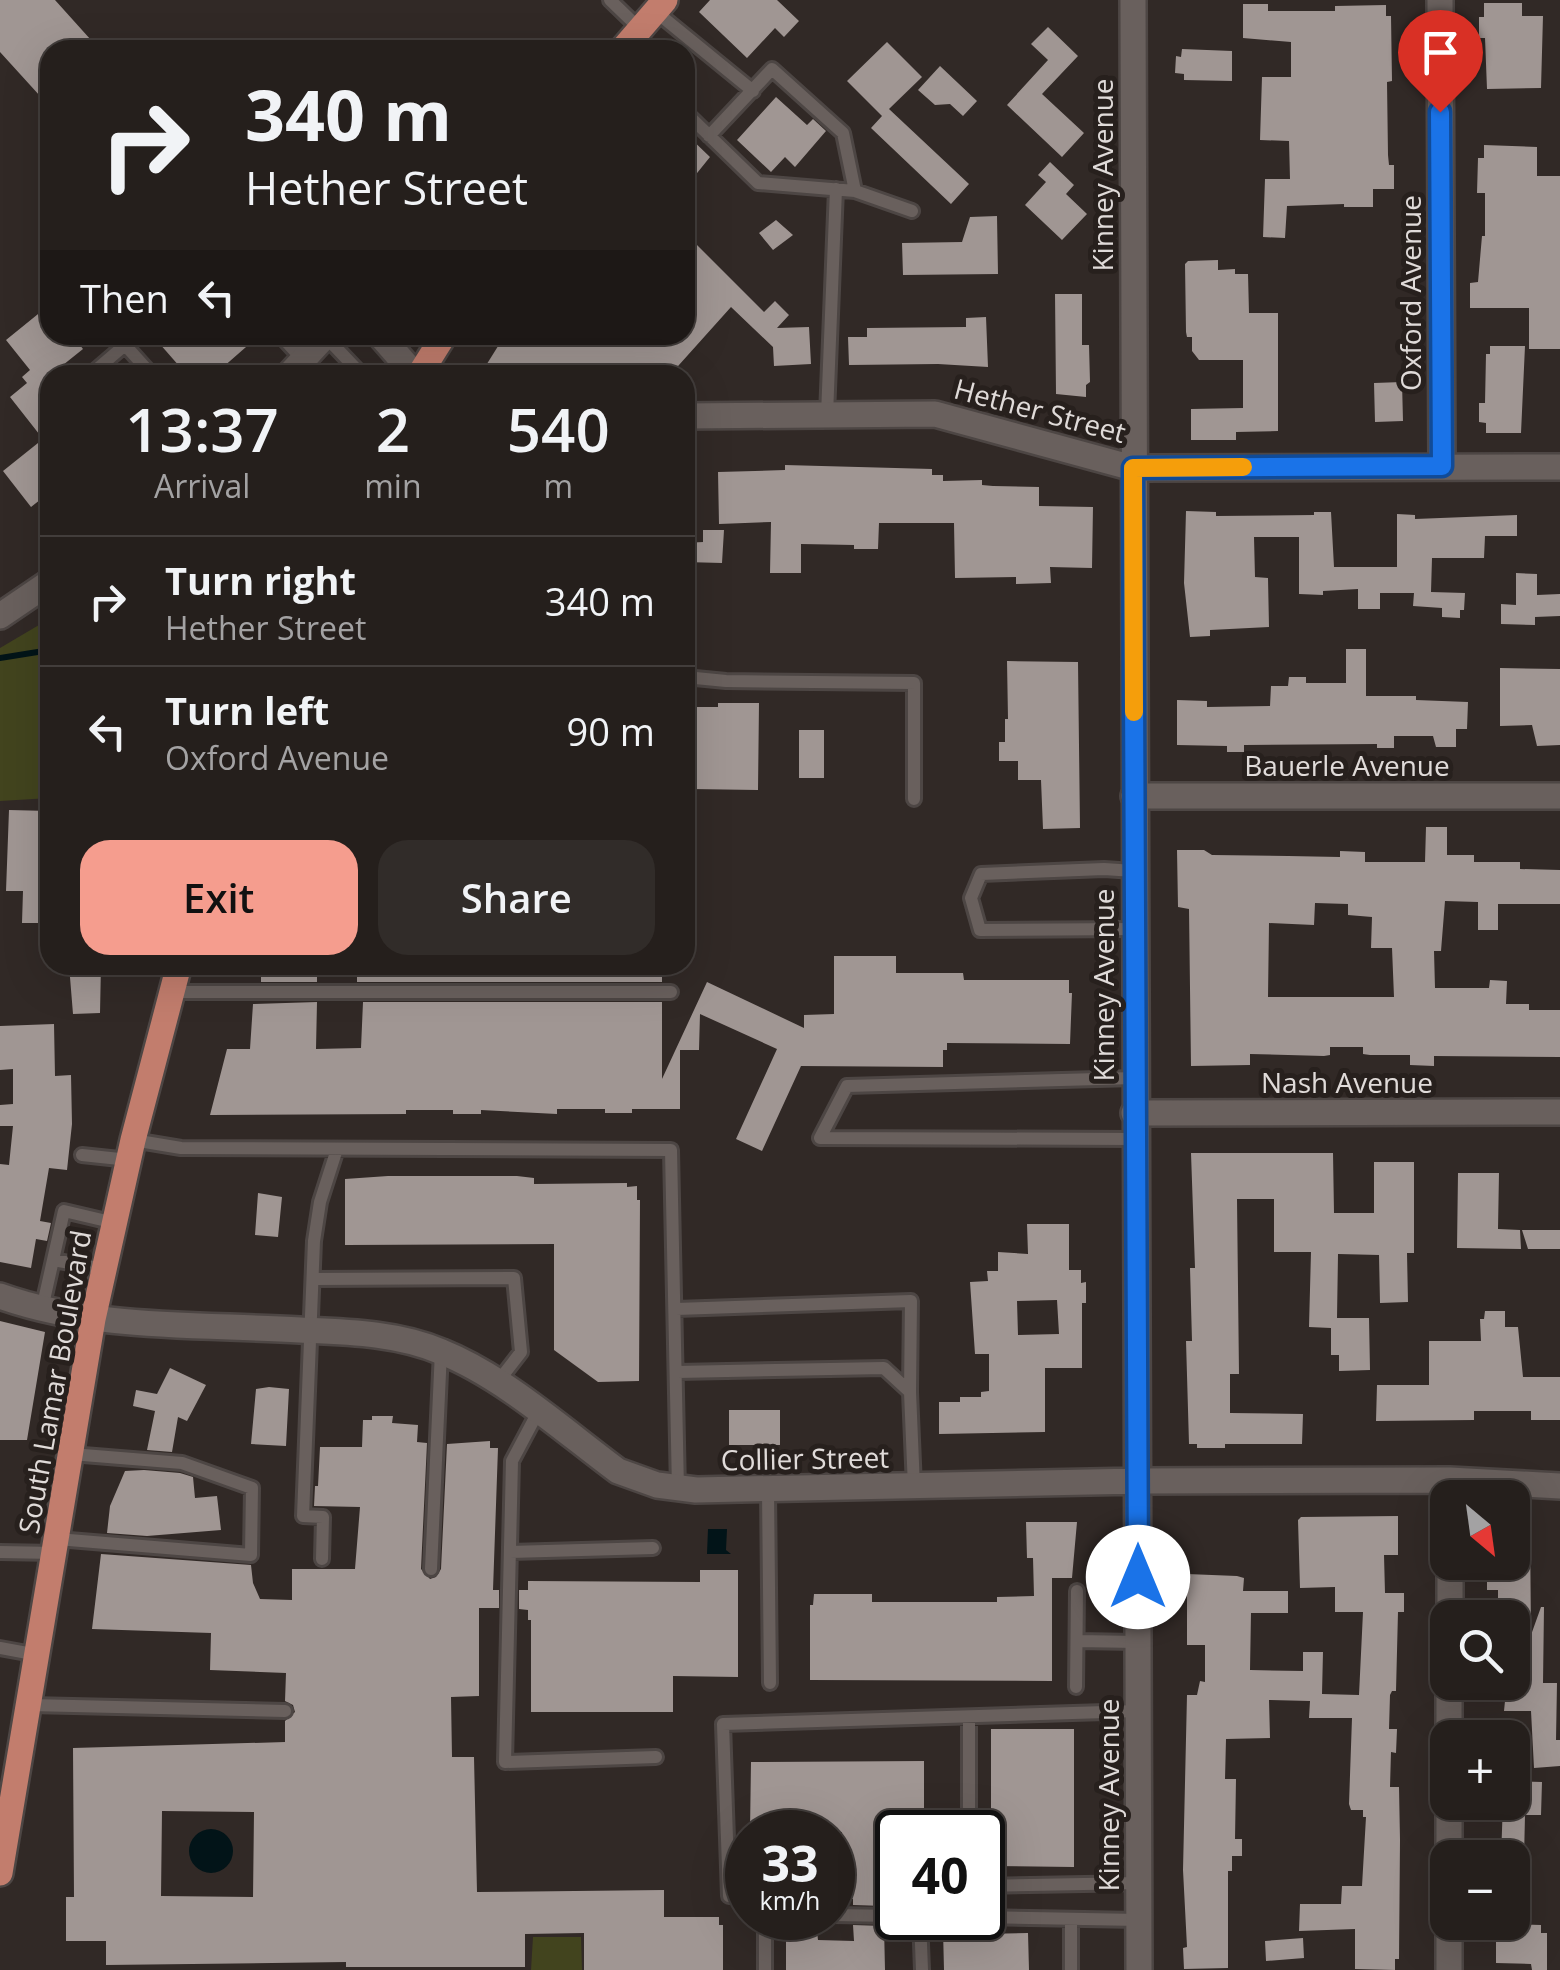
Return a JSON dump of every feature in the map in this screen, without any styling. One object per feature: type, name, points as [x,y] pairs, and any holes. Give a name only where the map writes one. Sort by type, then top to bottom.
[{"type":"main road","points":[[630,40],[653,13]]},
{"type":"main road","name":"South Lamar Boulevard","points":[[0,1873],[92,1319],[176,975]]},
{"type":"street","name":"Kinney Avenue","points":[[1134,0],[1134,1126],[1140,1970]]},
{"type":"street","name":"Oxford Avenue","points":[[1440,0],[1442,466]]},
{"type":"street","points":[[299,365],[318,345]]},
{"type":"street","points":[[389,345],[408,365]]},
{"type":"street","name":"Hether Street","points":[[695,416],[934,414],[1133,468],[1560,468]]},
{"type":"street","points":[[0,616],[40,589]]},
{"type":"street","name":"Bauerle Avenue","points":[[1134,796],[1560,796]]},
{"type":"street","name":"Nash Avenue","points":[[1134,1126],[1560,1112]]},
{"type":"street","name":"Collier Street","points":[[0,1296],[42,1311],[92,1319],[310,1330],[400,1339],[441,1351],[497,1383],[618,1470],[635,1479],[678,1490],[1138,1481],[1430,1488]]},
{"type":"street","name":"Collier Street","points":[[1530,1487],[1560,1486]]},
{"type":"street","points":[[1449,1940],[1449,1970]]},
{"type":"lane","points":[[610,0],[653,13],[688,40]]},
{"type":"lane","points":[[695,46],[753,91]]},
{"type":"lane","points":[[709,136],[772,70],[843,133],[854,191]]},
{"type":"lane","points":[[695,122],[758,183],[854,191],[912,211]]},
{"type":"lane","points":[[827,415],[836,189]]},
{"type":"lane","points":[[102,365],[125,345],[143,365]]},
{"type":"lane","points":[[334,345],[353,365]]},
{"type":"lane","points":[[695,678],[914,683],[914,800]]},
{"type":"lane","points":[[1134,871],[981,874],[971,898],[980,930],[1134,929]]},
{"type":"lane","points":[[170,992],[671,992]]},
{"type":"lane","points":[[1134,1078],[846,1086],[820,1138],[1134,1126]]},
{"type":"lane","points":[[82,1154],[181,1148],[670,1150],[678,1490]]},
{"type":"lane","points":[[322,1559],[323,1517],[303,1516],[310,1330],[320,1202],[338,1149]]},
{"type":"lane","points":[[42,1311],[64,1211],[115,1223]]},
{"type":"lane","points":[[53,1260],[104,1269]]},
{"type":"lane","points":[[313,1279],[514,1278],[520,1352],[497,1383]]},
{"type":"lane","points":[[676,1309],[912,1301],[914,1487]]},
{"type":"lane","points":[[431,1569],[441,1351]]},
{"type":"lane","points":[[677,1372],[884,1368],[910,1392]]},
{"type":"lane","points":[[538,1412],[512,1461],[505,1762],[656,1757]]},
{"type":"lane","points":[[0,1552],[56,1546],[251,1555],[252,1488],[182,1463],[70,1454]]},
{"type":"lane","points":[[768,1491],[770,1682]]},
{"type":"lane","points":[[510,1552],[653,1548]]},
{"type":"lane","points":[[1076,1687],[1077,1591]]},
{"type":"lane","points":[[1076,1641],[1138,1642]]},
{"type":"lane","points":[[0,1648],[38,1655]]},
{"type":"lane","points":[[30,1705],[285,1711]]},
{"type":"lane","points":[[726,1810],[723,1724],[1138,1711]]},
{"type":"lane","points":[[969,1718],[969,1810]]},
{"type":"lane","points":[[1005,1886],[1138,1883]]},
{"type":"lane","points":[[1005,1918],[1139,1920]]},
{"type":"lane","points":[[1071,1919],[1071,1970]]},
{"type":"lane","points":[[765,1940],[765,1970]]},
{"type":"lane","points":[[921,1940],[922,1970]]},
{"type":"green space","points":[[40,624],[40,799],[0,801],[0,648]]},
{"type":"green space","points":[[533,1937],[581,1937],[582,1970],[531,1970]]},
{"type":"shaded area","points":[[708,1529],[727,1529],[726,1550],[731,1554],[707,1554]]},
{"type":"shaded area","points":[[211,1829],[227,1835],[233,1851],[227,1867],[211,1873],[195,1867],[189,1851],[195,1835]]},
{"type":"building","points":[[0,0],[55,0],[91,40],[40,40],[40,96],[0,52]]},
{"type":"building","points":[[710,0],[777,0],[799,21],[784,37],[775,28],[747,58],[699,12]]},
{"type":"building","points":[[1484,3],[1522,3],[1522,16],[1543,16],[1541,88],[1487,89],[1485,38],[1479,38]]},
{"type":"building","points":[[1243,4],[1268,4],[1268,11],[1335,11],[1335,6],[1386,5],[1386,16],[1391,16],[1392,81],[1387,82],[1388,155],[1389,165],[1394,165],[1394,189],[1373,189],[1373,207],[1287,206],[1285,238],[1263,237],[1265,179],[1290,179],[1289,141],[1260,140],[1262,77],[1291,77],[1291,42],[1243,38]]},
{"type":"building","points":[[1048,27],[1078,56],[1042,94],[1084,133],[1062,157],[1007,105],[1048,60],[1031,44]]},
{"type":"building","points":[[887,42],[922,77],[889,109],[969,184],[951,204],[871,128],[882,116],[847,81]]},
{"type":"building","points":[[1182,49],[1232,51],[1232,81],[1184,80],[1184,74],[1175,73],[1176,56],[1181,57]]},
{"type":"building","points":[[940,66],[977,101],[963,116],[950,104],[935,105],[918,90]]},
{"type":"building","points":[[776,97],[807,125],[813,119],[826,131],[795,167],[785,157],[771,172],[737,140]]},
{"type":"building","points":[[695,143],[710,157],[695,176]]},
{"type":"building","points":[[1484,145],[1537,147],[1537,176],[1560,176],[1560,349],[1529,349],[1529,308],[1470,308],[1470,283],[1478,282],[1485,236],[1485,193],[1477,193],[1478,158],[1484,158]]},
{"type":"building","points":[[1050,162],[1074,185],[1066,194],[1087,214],[1062,240],[1025,205],[1046,182],[1038,175]]},
{"type":"building","points":[[997,216],[998,274],[903,275],[902,243],[962,242],[970,217]]},
{"type":"building","points":[[776,220],[793,235],[773,250],[759,233]]},
{"type":"building","points":[[695,243],[764,312],[775,301],[789,315],[777,328],[809,327],[811,364],[774,366],[773,347],[731,307],[679,365],[486,365],[499,345],[695,345]]},
{"type":"building","points":[[1218,260],[1218,270],[1235,269],[1235,274],[1248,274],[1249,313],[1278,313],[1278,431],[1236,432],[1236,440],[1191,440],[1191,409],[1243,408],[1243,360],[1199,360],[1192,351],[1192,337],[1187,337],[1186,332],[1185,264]]},
{"type":"building","points":[[1055,294],[1082,294],[1082,345],[1089,345],[1090,382],[1086,385],[1086,397],[1056,394]]},
{"type":"building","points":[[40,312],[40,345],[80,345],[83,349],[63,365],[40,365],[40,435],[10,397],[27,383],[22,377],[30,370],[6,340]]},
{"type":"building","points":[[986,317],[988,367],[849,365],[848,337],[867,337],[867,328],[966,327],[966,318]]},
{"type":"building","points":[[161,345],[246,347],[225,365],[178,365]]},
{"type":"building","points":[[1490,346],[1525,346],[1521,433],[1486,433],[1486,423],[1479,422],[1479,403],[1485,403],[1486,354],[1490,354]]},
{"type":"building","points":[[1402,382],[1403,421],[1375,422],[1374,383]]},
{"type":"building","points":[[40,441],[40,500],[31,507],[3,471]]},
{"type":"building","points":[[785,465],[932,469],[932,475],[943,475],[943,481],[982,480],[982,485],[1039,487],[1039,506],[1093,507],[1092,568],[1050,567],[1051,583],[1016,584],[1016,577],[955,578],[954,523],[879,523],[878,549],[801,544],[801,573],[770,573],[771,522],[719,524],[718,472],[785,470]]},
{"type":"building","points":[[1186,511],[1216,512],[1216,516],[1331,512],[1334,567],[1397,567],[1397,514],[1415,515],[1415,519],[1517,515],[1517,536],[1485,536],[1484,558],[1432,558],[1431,592],[1465,593],[1460,618],[1442,617],[1442,608],[1413,606],[1414,593],[1380,593],[1380,609],[1358,609],[1358,589],[1323,591],[1323,595],[1299,594],[1299,537],[1254,537],[1255,577],[1268,578],[1269,627],[1210,630],[1210,636],[1190,637],[1184,583]]},
{"type":"building","points":[[703,530],[724,530],[722,563],[695,562],[695,542],[703,542]]},
{"type":"building","points":[[1516,573],[1537,574],[1537,595],[1560,594],[1560,616],[1535,617],[1535,625],[1501,624],[1501,604],[1516,605]]},
{"type":"building","points":[[1346,649],[1366,649],[1366,696],[1468,702],[1467,729],[1456,729],[1456,747],[1436,747],[1433,736],[1394,736],[1394,748],[1377,748],[1377,744],[1244,745],[1244,752],[1227,752],[1227,746],[1177,745],[1177,700],[1207,701],[1207,707],[1270,706],[1271,686],[1288,686],[1289,677],[1306,677],[1306,683],[1346,683]]},
{"type":"building","points":[[1007,661],[1078,662],[1080,828],[1043,829],[1041,780],[1018,780],[1018,761],[999,761],[999,742],[1005,742],[1008,719]]},
{"type":"building","points":[[1500,668],[1560,669],[1560,745],[1537,746],[1532,725],[1500,726]]},
{"type":"building","points":[[718,703],[759,703],[758,790],[695,789],[695,707],[718,707]]},
{"type":"building","points":[[799,730],[824,730],[824,778],[799,778]]},
{"type":"building","points":[[9,810],[40,811],[40,923],[22,923],[23,891],[6,891]]},
{"type":"building","points":[[1426,827],[1447,827],[1447,855],[1474,855],[1474,862],[1520,862],[1520,869],[1560,870],[1560,904],[1498,904],[1498,930],[1478,930],[1478,902],[1445,901],[1441,951],[1434,951],[1435,988],[1489,988],[1490,980],[1507,981],[1506,1004],[1529,1004],[1529,1010],[1560,1010],[1560,1057],[1434,1056],[1434,1066],[1410,1065],[1410,1055],[1370,1055],[1363,1054],[1363,1047],[1330,1047],[1330,1055],[1324,1056],[1250,1054],[1250,1065],[1191,1066],[1189,909],[1178,907],[1177,850],[1204,850],[1212,855],[1340,857],[1340,851],[1365,852],[1365,862],[1425,862]],"holes":[[[1315,903],[1348,904],[1348,915],[1372,917],[1371,948],[1392,948],[1394,997],[1268,997],[1269,923],[1314,925]]]},
{"type":"building","points":[[834,956],[896,956],[896,973],[963,973],[964,980],[1069,980],[1070,1044],[947,1043],[943,1067],[801,1066],[762,1151],[736,1139],[777,1049],[700,1014],[699,1050],[680,1050],[680,1109],[605,1113],[605,1109],[557,1109],[557,1114],[406,1110],[406,1114],[210,1115],[227,1049],[250,1049],[253,1004],[317,1002],[316,1049],[361,1048],[363,1002],[662,1002],[662,1079],[707,982],[804,1028],[804,1015],[834,1014]]},
{"type":"building","points":[[70,975],[101,975],[100,1013],[73,1014]]},
{"type":"building","points":[[261,975],[317,975],[317,982],[261,982]]},
{"type":"building","points":[[357,975],[662,975],[662,982],[357,982]]},
{"type":"building","points":[[54,1024],[55,1076],[71,1075],[72,1124],[67,1170],[49,1168],[40,1221],[51,1223],[47,1241],[36,1239],[31,1268],[0,1262],[0,1164],[9,1165],[13,1126],[0,1126],[0,1105],[13,1104],[13,1069],[0,1070],[0,1026]]},
{"type":"building","points":[[1191,1153],[1333,1153],[1334,1213],[1374,1213],[1374,1162],[1414,1162],[1414,1253],[1407,1253],[1408,1302],[1380,1303],[1379,1255],[1338,1254],[1337,1318],[1369,1318],[1370,1370],[1339,1371],[1339,1355],[1331,1355],[1331,1328],[1309,1327],[1311,1252],[1274,1252],[1274,1199],[1237,1199],[1239,1374],[1230,1374],[1230,1413],[1303,1414],[1302,1444],[1197,1448],[1197,1444],[1189,1444],[1186,1341],[1192,1341],[1190,1268],[1195,1268]]},
{"type":"building","points":[[1458,1173],[1499,1173],[1498,1229],[1520,1230],[1521,1249],[1457,1248]]},
{"type":"building","points":[[517,1176],[534,1178],[534,1184],[637,1186],[639,1381],[598,1382],[554,1350],[554,1244],[345,1245],[345,1179]]},
{"type":"building","points":[[258,1193],[282,1197],[278,1237],[255,1235]]},
{"type":"building","points":[[1027,1224],[1069,1224],[1069,1270],[1081,1270],[1081,1283],[1086,1282],[1086,1303],[1082,1303],[1082,1368],[1045,1368],[1045,1432],[939,1434],[939,1402],[960,1402],[960,1397],[981,1397],[981,1392],[989,1391],[989,1354],[975,1354],[970,1282],[988,1281],[987,1271],[998,1271],[998,1252],[1028,1254]],"holes":[[[1057,1300],[1059,1334],[1018,1335],[1017,1301]]]},
{"type":"building","points":[[1522,1230],[1560,1230],[1560,1249],[1528,1249]]},
{"type":"building","points":[[1485,1311],[1505,1311],[1505,1327],[1518,1327],[1523,1377],[1560,1377],[1560,1420],[1531,1420],[1531,1411],[1474,1411],[1474,1420],[1376,1421],[1377,1385],[1429,1385],[1429,1341],[1481,1341],[1480,1319],[1484,1319]]},
{"type":"building","points":[[0,1321],[45,1332],[27,1440],[0,1440]]},
{"type":"building","points":[[170,1368],[206,1385],[187,1421],[178,1417],[172,1452],[147,1450],[155,1411],[133,1406],[136,1390],[157,1394]]},
{"type":"building","points":[[256,1389],[289,1389],[286,1446],[251,1444]]},
{"type":"building","points":[[729,1410],[780,1410],[780,1445],[729,1445]]},
{"type":"building","points":[[372,1416],[393,1416],[392,1423],[418,1425],[417,1442],[427,1443],[421,1569],[430,1579],[441,1569],[447,1444],[490,1441],[490,1448],[498,1448],[493,1590],[499,1590],[499,1608],[479,1608],[479,1696],[451,1697],[452,1757],[474,1757],[477,1892],[664,1890],[664,1917],[719,1917],[719,1925],[723,1925],[723,1970],[584,1970],[584,1933],[525,1934],[525,1967],[346,1967],[346,1962],[106,1965],[106,1941],[66,1941],[66,1897],[74,1897],[73,1748],[285,1742],[285,1721],[295,1712],[293,1705],[285,1701],[286,1673],[210,1670],[211,1633],[92,1629],[101,1554],[251,1565],[260,1599],[292,1600],[292,1569],[355,1569],[360,1507],[314,1506],[315,1486],[320,1447],[362,1447],[363,1420],[372,1420]],"holes":[[[162,1811],[254,1812],[253,1897],[161,1896]]]},
{"type":"building","points":[[125,1471],[193,1477],[195,1498],[217,1496],[221,1530],[147,1536],[107,1533],[110,1506]]},
{"type":"building","points":[[1398,1516],[1398,1555],[1384,1555],[1385,1593],[1404,1593],[1404,1612],[1398,1612],[1396,1691],[1390,1695],[1389,1729],[1397,1729],[1396,1753],[1391,1752],[1390,1787],[1399,1787],[1399,1959],[1395,1959],[1395,1970],[1355,1969],[1355,1929],[1299,1931],[1300,1904],[1341,1904],[1342,1886],[1362,1886],[1366,1817],[1363,1810],[1351,1810],[1349,1804],[1352,1718],[1309,1718],[1310,1701],[1269,1700],[1270,1738],[1226,1739],[1225,1779],[1236,1779],[1235,1839],[1242,1839],[1242,1856],[1232,1856],[1232,1871],[1228,1871],[1228,1968],[1184,1969],[1187,1695],[1197,1695],[1200,1681],[1205,1682],[1205,1645],[1187,1645],[1187,1574],[1244,1578],[1243,1591],[1288,1591],[1288,1613],[1251,1613],[1250,1670],[1303,1671],[1303,1652],[1323,1652],[1322,1694],[1359,1695],[1363,1612],[1335,1612],[1335,1587],[1300,1588],[1298,1520]]},
{"type":"building","points":[[1026,1522],[1077,1522],[1072,1578],[1052,1578],[1052,1681],[810,1680],[810,1605],[814,1594],[872,1594],[872,1602],[997,1602],[997,1597],[1034,1596],[1033,1558],[1027,1558]]},
{"type":"building","points":[[1530,1525],[1531,1635],[1544,1607],[1543,1683],[1557,1683],[1556,1740],[1560,1740],[1560,1766],[1534,1768],[1531,1711],[1504,1711],[1505,1701],[1498,1701],[1530,1700],[1530,1600],[1498,1600],[1498,1590],[1487,1590],[1487,1580],[1530,1580]]},
{"type":"building","points":[[700,1570],[738,1570],[738,1677],[673,1676],[673,1712],[531,1712],[531,1620],[528,1610],[519,1609],[519,1590],[528,1590],[528,1581],[700,1582]]},
{"type":"building","points":[[991,1729],[1074,1729],[1074,1867],[1005,1866],[1005,1810],[991,1810]]},
{"type":"building","points":[[924,1761],[924,1810],[875,1810],[875,1906],[855,1905],[855,1810],[750,1810],[751,1762]]},
{"type":"building","points":[[1530,1782],[1542,1782],[1541,1815],[1530,1815]]},
{"type":"building","points":[[1502,1820],[1525,1820],[1524,1840],[1502,1840]]},
{"type":"building","points":[[855,1925],[875,1926],[875,1940],[884,1940],[885,1970],[786,1970],[786,1940],[854,1941]]},
{"type":"building","points":[[1530,1925],[1541,1925],[1541,1933],[1547,1933],[1547,1970],[1532,1970],[1531,1964],[1496,1963],[1496,1940],[1530,1940]]},
{"type":"building","points":[[1028,1933],[1029,1970],[944,1970],[943,1940],[1005,1940],[1005,1934]]},
{"type":"building","points":[[1303,1938],[1304,1958],[1266,1961],[1265,1941]]},
{"type":"waterway","points":[[0,658],[40,652]]},
{"type":"slow traffic","points":[[1134,712],[1133,468],[1243,467]]},
{"type":"route","points":[[1138,1577],[1133,468],[1442,466],[1440,112]]}]
